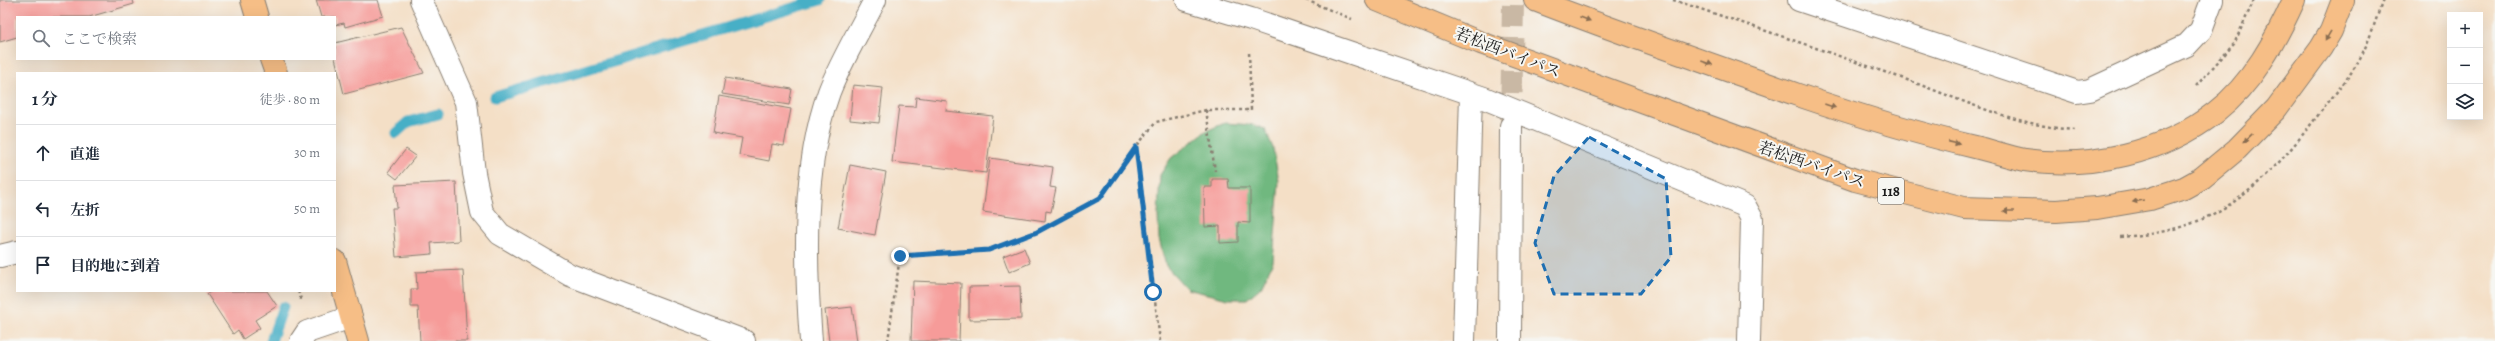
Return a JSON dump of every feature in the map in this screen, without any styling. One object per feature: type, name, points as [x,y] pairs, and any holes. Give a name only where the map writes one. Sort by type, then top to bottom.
[{"type":"highway","points":[[252,0],[257,16]]},
{"type":"highway","name":"若松西バイパス","points":[[1377,0],[1481,43],[1855,180],[1964,208],[2056,211],[2097,208],[2155,198],[2184,188],[2206,175],[2243,144],[2276,109],[2331,32],[2343,0]]},
{"type":"highway","points":[[1535,0],[1625,35],[1880,123],[2026,160],[2064,161],[2125,156],[2175,139],[2218,112],[2257,67],[2277,37],[2294,0]]},
{"type":"highway","points":[[271,60],[276,72]]},
{"type":"highway","points":[[336,264],[358,341]]},
{"type":"street","points":[[421,0],[466,102],[474,173],[482,212],[500,234],[570,274],[744,341]]},
{"type":"street","points":[[811,341],[806,276],[814,152],[829,92],[875,0]]},
{"type":"street","points":[[1187,0],[1251,18],[1471,94],[1746,206],[1752,219],[1749,341]]},
{"type":"street","points":[[1799,0],[2077,92],[2090,90],[2187,45],[2201,30],[2212,0]]},
{"type":"street","points":[[1464,341],[1471,94]]},
{"type":"street","points":[[1510,341],[1511,126]]},
{"type":"street","points":[[0,256],[16,252]]},
{"type":"street","points":[[301,341],[307,332],[351,317]]},
{"type":"path","points":[[888,341],[900,256],[989,250],[1037,232],[1100,198],[1136,147],[1156,122],[1206,110],[1251,110],[1248,67],[1251,18]]},
{"type":"path","points":[[1206,110],[1215,171]]},
{"type":"path","points":[[1136,147],[1160,341]]},
{"type":"highlighted area","points":[[1589,137],[1666,179],[1671,257],[1641,294],[1554,294],[1535,243],[1554,176]]},
{"type":"green space","points":[[1225,123],[1253,125],[1265,129],[1273,148],[1279,181],[1273,262],[1261,287],[1247,299],[1228,299],[1187,289],[1166,266],[1159,239],[1158,215],[1160,175],[1171,158],[1206,131]]},
{"type":"building","points":[[0,0],[133,0],[134,4],[92,16],[16,16],[16,37],[0,42]]},
{"type":"building","points":[[316,0],[378,0],[383,16],[345,27],[344,23],[336,25],[336,16],[321,16]]},
{"type":"building","points":[[401,27],[424,73],[344,94],[336,60],[336,43]]},
{"type":"building","points":[[725,78],[792,89],[789,105],[722,94]]},
{"type":"building","points":[[853,85],[883,88],[879,123],[850,120]]},
{"type":"building","points":[[719,96],[791,109],[784,146],[772,144],[769,161],[739,155],[742,138],[713,133]]},
{"type":"building","points":[[916,97],[947,101],[946,111],[993,116],[986,173],[892,162],[899,106],[915,107]]},
{"type":"building","points":[[406,149],[416,156],[397,179],[388,172]]},
{"type":"building","points":[[990,158],[1053,167],[1050,187],[1056,188],[1051,212],[1046,211],[1045,221],[983,212]]},
{"type":"building","points":[[850,165],[886,172],[875,235],[838,228]]},
{"type":"building","points":[[1212,179],[1228,179],[1229,188],[1250,188],[1250,223],[1238,222],[1238,242],[1220,243],[1220,226],[1205,227],[1204,187],[1212,187]]},
{"type":"building","points":[[456,182],[459,241],[431,243],[432,254],[396,257],[392,208],[397,208],[395,185]]},
{"type":"building","points":[[1024,248],[1030,263],[1009,272],[1003,256]]},
{"type":"building","points":[[463,270],[467,341],[420,341],[418,307],[411,307],[411,289],[417,289],[416,272]]},
{"type":"building","points":[[913,281],[961,283],[959,341],[911,341]]},
{"type":"building","points":[[1020,286],[1021,319],[969,320],[969,287]]},
{"type":"building","points":[[210,292],[268,292],[277,306],[255,320],[260,328],[243,339],[238,330],[233,334],[207,294]]},
{"type":"building","points":[[852,307],[857,341],[829,341],[825,310]]},
{"type":"waterway","points":[[495,97],[820,0]]},
{"type":"waterway","points":[[396,133],[408,122],[438,114]]},
{"type":"waterway","points":[[271,341],[283,307]]},
{"type":"tunnel","points":[[1511,126],[1513,0]]},
{"type":"route","points":[[900,256],[989,250],[1037,232],[1100,198],[1136,147],[1153,292]]}]
